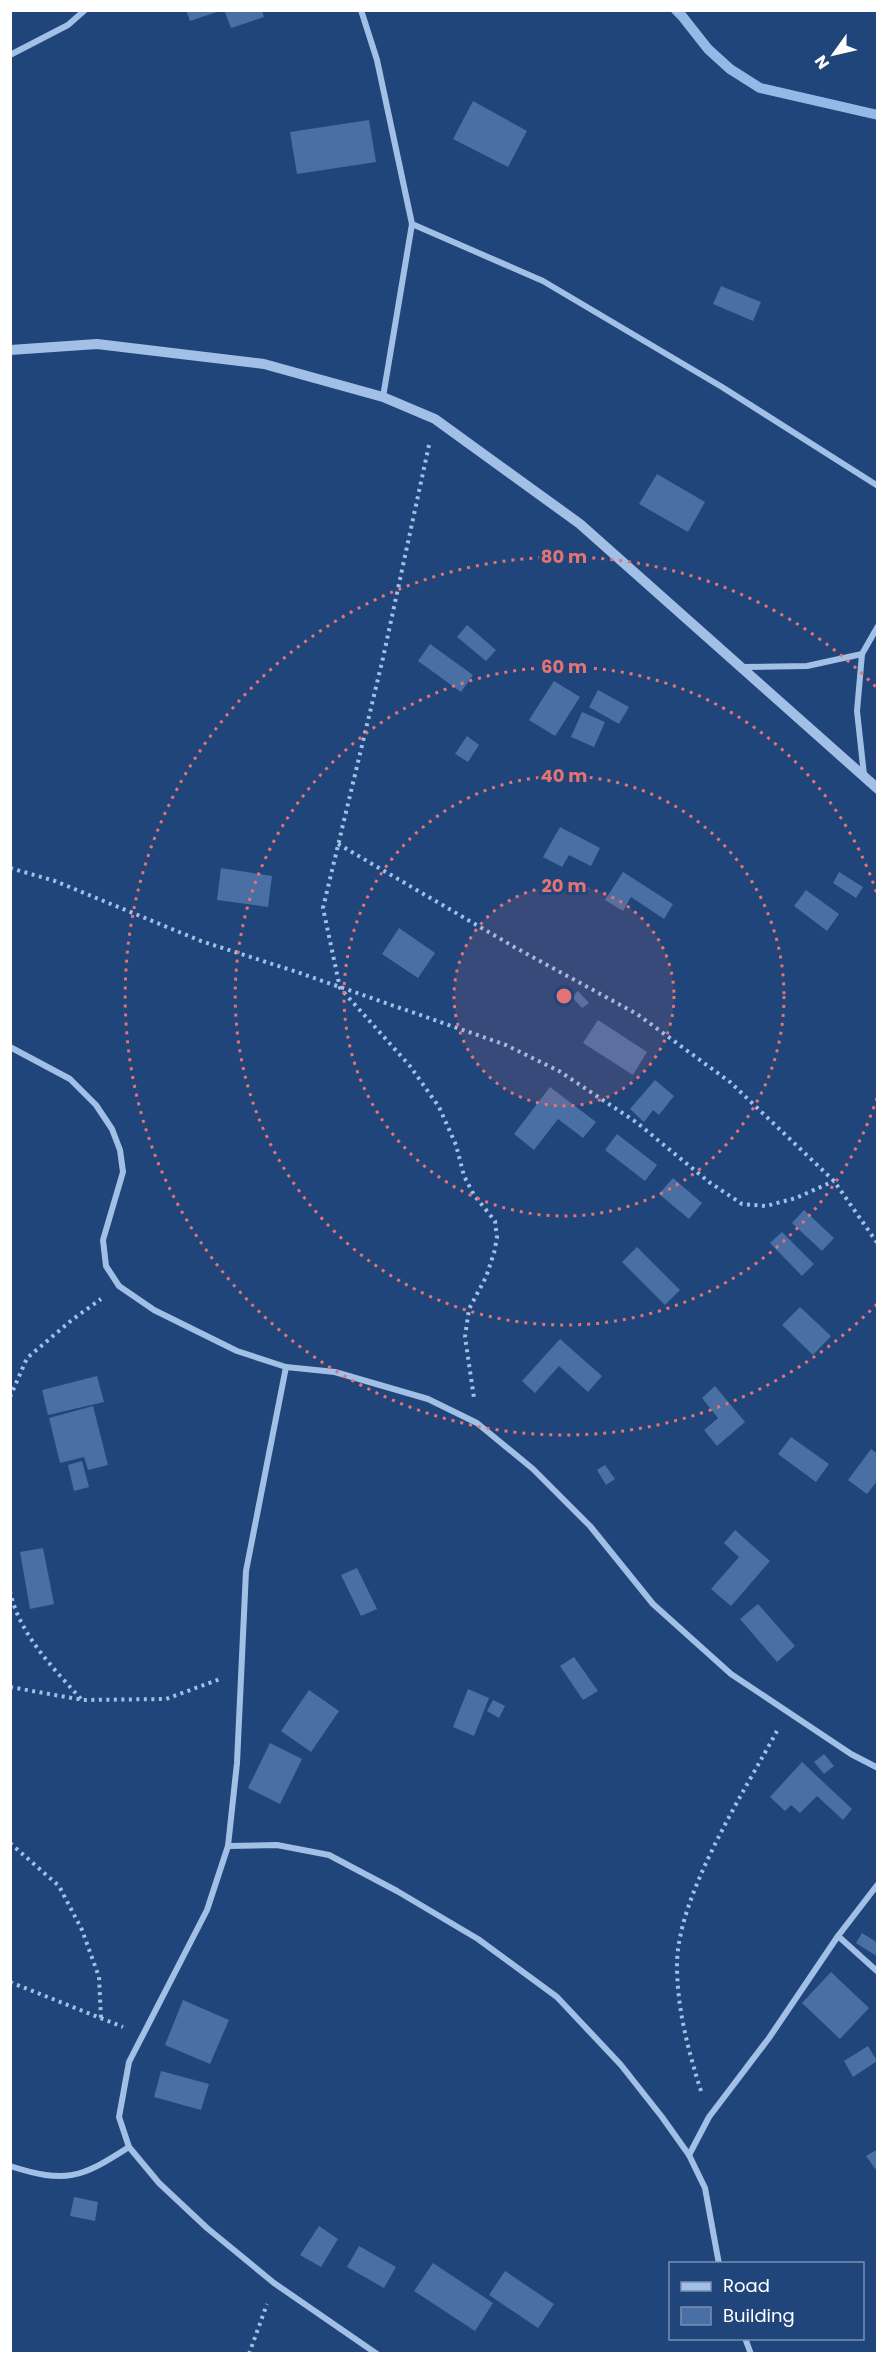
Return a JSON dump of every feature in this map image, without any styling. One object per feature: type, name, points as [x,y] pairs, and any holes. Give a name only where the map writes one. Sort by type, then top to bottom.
[{"type":"street","points":[[10,55],[68,25],[85,10]]},
{"type":"street","points":[[362,10],[377,60],[412,224],[383,397]]},
{"type":"street","points":[[412,224],[543,281],[722,387],[878,486]]},
{"type":"street","points":[[10,350],[97,344],[264,364],[383,397],[435,418],[580,524],[878,789]]},
{"type":"street","points":[[864,776],[857,711],[862,654],[878,626]]},
{"type":"street","points":[[742,667],[807,666],[862,654]]},
{"type":"street","points":[[10,1047],[70,1079],[96,1105],[112,1129],[120,1150],[123,1172],[103,1240],[106,1266],[119,1286],[154,1311],[237,1351],[286,1367],[335,1372],[428,1399],[477,1423],[533,1469],[590,1526],[653,1604],[731,1674],[851,1754],[878,1768]]},
{"type":"street","points":[[286,1367],[246,1571],[237,1763],[228,1846],[207,1910],[129,2062],[119,2117],[129,2147],[167,2191],[207,2228],[274,2283],[377,2354]]},
{"type":"street","points":[[228,1846],[277,1845],[329,1856],[397,1891],[478,1939],[556,1997],[621,2066],[662,2117],[688,2155],[705,2188],[719,2262]]},
{"type":"street","points":[[688,2155],[709,2117],[769,2038],[838,1936],[878,1884]]},
{"type":"street","points":[[838,1936],[878,1972]]},
{"type":"street","points":[[10,2166],[43,2176],[68,2176],[98,2167],[129,2147]]},
{"type":"path","points":[[435,418],[383,658],[323,908],[340,988],[411,1066],[439,1107],[456,1145],[464,1176],[474,1195],[495,1221],[497,1238],[494,1253],[486,1278],[469,1309],[465,1337],[477,1423]]},
{"type":"path","points":[[338,844],[516,948],[637,1014],[730,1082],[834,1181],[878,1244]]},
{"type":"path","points":[[10,868],[55,881],[201,941],[506,1045],[559,1071],[636,1122],[709,1182],[742,1204],[765,1206],[796,1198],[834,1181]]},
{"type":"path","points":[[10,1397],[27,1358],[73,1319],[119,1286]]},
{"type":"path","points":[[10,1591],[15,1611],[46,1660],[83,1700]]},
{"type":"path","points":[[10,1687],[83,1700],[166,1699],[241,1672]]},
{"type":"path","points":[[709,2117],[682,2020],[677,1963],[684,1920],[711,1853],[788,1712]]},
{"type":"path","points":[[10,1843],[58,1886],[82,1930],[99,1977],[101,2018]]},
{"type":"path","points":[[10,1982],[143,2036]]},
{"type":"path","points":[[249,2354],[274,2283]]},
{"type":"building","points":[[186,10],[220,10],[220,11],[190,21]]},
{"type":"building","points":[[224,10],[262,10],[264,17],[231,28]]},
{"type":"building","points":[[473,101],[527,131],[508,167],[453,139]]},
{"type":"building","points":[[369,120],[376,162],[297,174],[290,132]]},
{"type":"building","points":[[721,286],[761,302],[753,321],[713,304]]},
{"type":"building","points":[[657,474],[705,502],[688,532],[639,504]]},
{"type":"building","points":[[467,625],[496,650],[486,661],[457,637]]},
{"type":"building","points":[[430,644],[473,675],[461,692],[418,661]]},
{"type":"building","points":[[554,681],[580,697],[555,736],[529,720]]},
{"type":"building","points":[[598,690],[629,707],[619,724],[589,707]]},
{"type":"building","points":[[582,712],[605,722],[594,747],[571,737]]},
{"type":"building","points":[[467,736],[479,745],[468,762],[455,754]]},
{"type":"building","points":[[560,827],[600,848],[591,866],[569,855],[562,867],[543,857]]},
{"type":"building","points":[[221,868],[272,876],[268,907],[217,900]]},
{"type":"building","points":[[623,872],[673,904],[664,919],[631,897],[623,911],[605,900]]},
{"type":"building","points":[[839,872],[863,887],[856,898],[833,883]]},
{"type":"building","points":[[806,890],[839,914],[827,931],[794,906]]},
{"type":"building","points":[[399,928],[435,953],[418,978],[382,954]]},
{"type":"building","points":[[578,991],[589,1003],[582,1008],[572,997]]},
{"type":"building","points":[[598,1020],[647,1052],[633,1075],[583,1043]]},
{"type":"building","points":[[655,1080],[674,1096],[659,1115],[653,1110],[644,1122],[630,1109]]},
{"type":"building","points":[[550,1087],[596,1122],[583,1138],[558,1119],[534,1150],[514,1134]]},
{"type":"building","points":[[617,1134],[657,1165],[645,1181],[605,1150]]},
{"type":"building","points":[[673,1178],[702,1203],[689,1219],[659,1194]]},
{"type":"building","points":[[804,1210],[834,1238],[822,1251],[792,1223]]},
{"type":"building","points":[[782,1232],[814,1264],[802,1276],[770,1243]]},
{"type":"building","points":[[637,1247],[680,1290],[665,1305],[622,1262]]},
{"type":"building","points":[[800,1307],[831,1336],[813,1355],[782,1325]]},
{"type":"building","points":[[560,1339],[602,1376],[588,1392],[559,1366],[535,1393],[522,1381]]},
{"type":"building","points":[[97,1376],[104,1402],[48,1415],[42,1390]]},
{"type":"building","points":[[715,1386],[745,1422],[717,1446],[704,1430],[718,1418],[702,1398]]},
{"type":"building","points":[[93,1406],[108,1465],[88,1470],[84,1457],[60,1463],[49,1418]]},
{"type":"building","points":[[791,1437],[829,1464],[816,1482],[778,1454]]},
{"type":"building","points":[[871,1449],[878,1454],[878,1480],[867,1494],[848,1480]]},
{"type":"building","points":[[82,1461],[89,1487],[74,1491],[68,1465]]},
{"type":"building","points":[[605,1465],[615,1479],[606,1485],[597,1470]]},
{"type":"building","points":[[735,1530],[770,1561],[731,1606],[711,1589],[739,1557],[724,1543]]},
{"type":"building","points":[[43,1548],[54,1604],[30,1609],[20,1552]]},
{"type":"building","points":[[357,1568],[377,1609],[361,1616],[341,1575]]},
{"type":"building","points":[[758,1604],[795,1646],[777,1662],[740,1619]]},
{"type":"building","points":[[574,1657],[598,1691],[583,1700],[560,1666]]},
{"type":"building","points":[[468,1689],[489,1698],[474,1736],[453,1727]]},
{"type":"building","points":[[309,1690],[339,1711],[311,1752],[281,1731]]},
{"type":"building","points":[[493,1700],[505,1706],[499,1718],[487,1711]]},
{"type":"building","points":[[270,1743],[302,1759],[280,1804],[248,1788]]},
{"type":"building","points":[[824,1754],[834,1766],[824,1774],[814,1762]]},
{"type":"building","points":[[802,1762],[852,1809],[843,1820],[817,1796],[800,1813],[791,1805],[785,1811],[770,1797]]},
{"type":"building","points":[[862,1933],[878,1943],[878,1957],[856,1943]]},
{"type":"building","points":[[831,1972],[869,2008],[840,2039],[802,2003]]},
{"type":"building","points":[[183,2000],[229,2020],[210,2064],[165,2045]]},
{"type":"building","points":[[868,2046],[877,2061],[853,2077],[844,2061]]},
{"type":"building","points":[[161,2071],[209,2084],[201,2110],[154,2097]]},
{"type":"building","points":[[878,2149],[878,2173],[866,2156]]},
{"type":"building","points":[[74,2197],[98,2202],[95,2221],[70,2216]]},
{"type":"building","points":[[319,2226],[338,2239],[321,2267],[300,2255]]},
{"type":"building","points":[[359,2246],[396,2267],[384,2288],[347,2267]]},
{"type":"building","points":[[433,2263],[493,2303],[475,2331],[414,2291]]},
{"type":"building","points":[[505,2271],[554,2304],[538,2328],[489,2295]]},
{"type":"waterway","points":[[676,10],[708,49],[730,69],[760,88],[878,115]]}]
